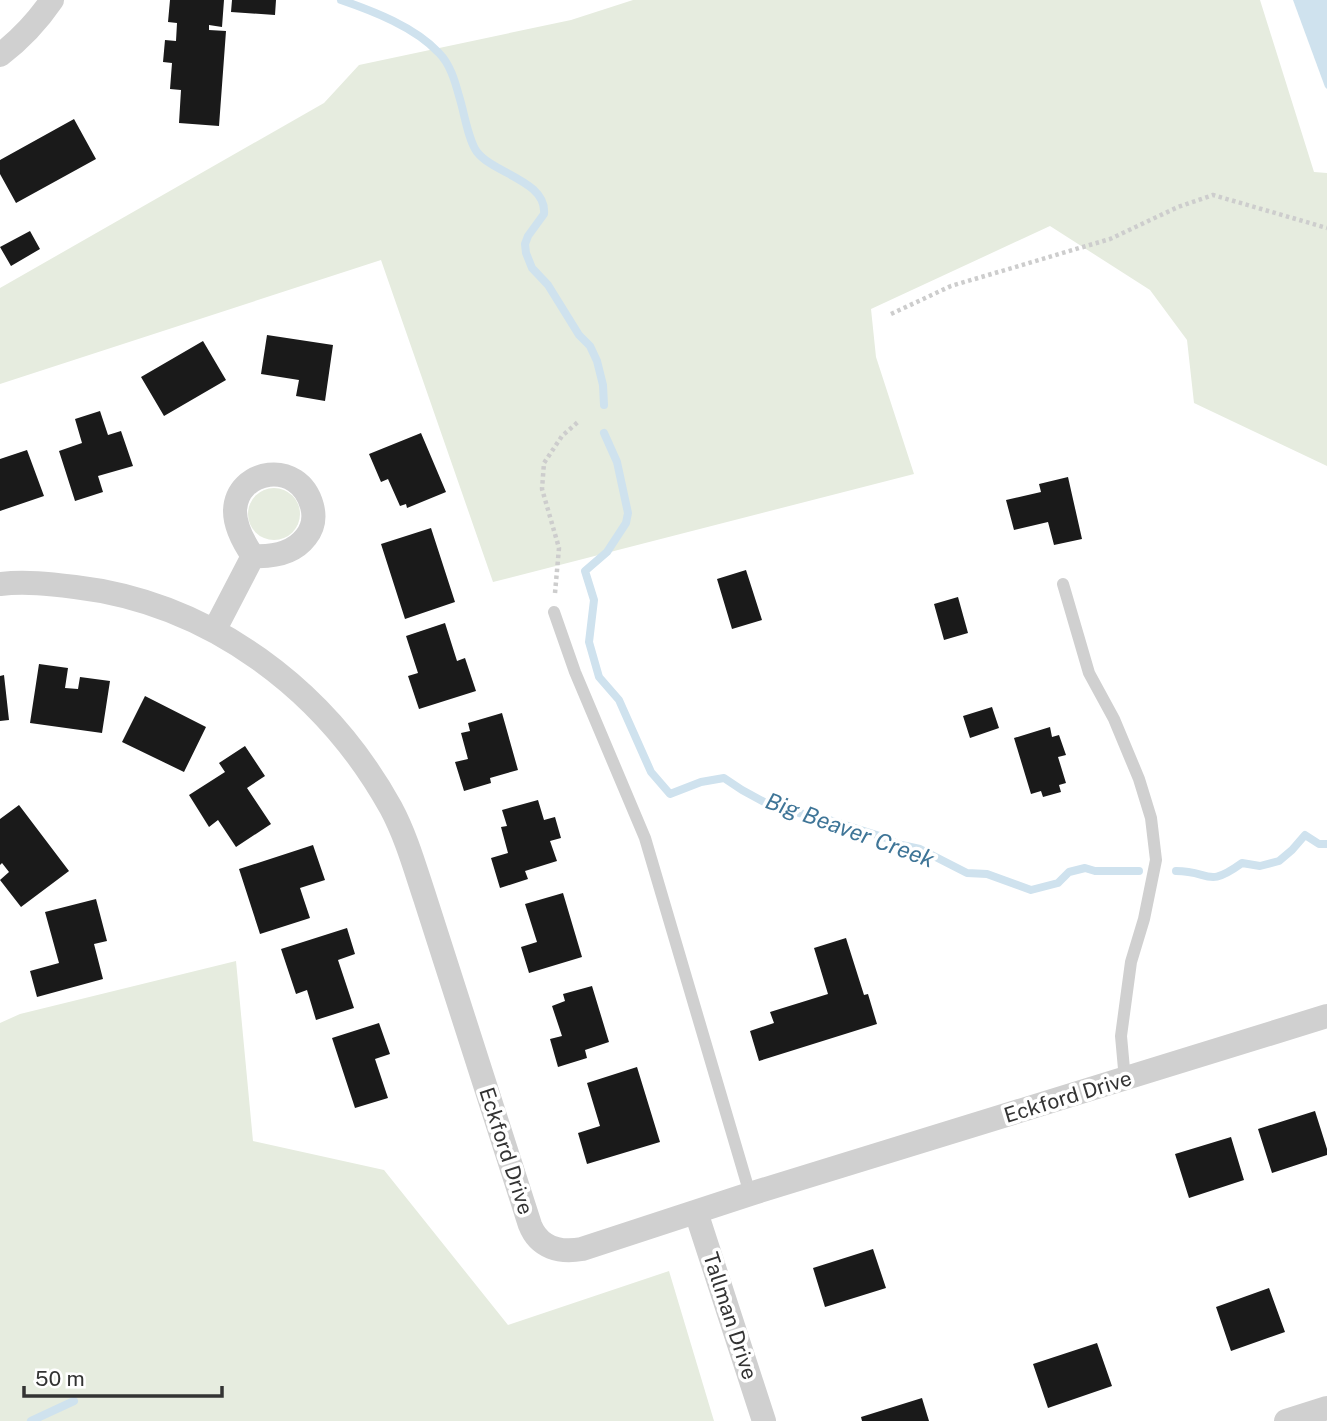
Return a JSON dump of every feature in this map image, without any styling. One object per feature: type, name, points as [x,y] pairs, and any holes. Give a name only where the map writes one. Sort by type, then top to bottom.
[{"type":"street","points":[[0,55],[38,22],[52,0]]},
{"type":"street","points":[[214,631],[253,556]]},
{"type":"street","name":"Eckford Drive","points":[[0,583],[57,585],[114,593],[183,616],[246,648],[274,668],[323,713],[364,766],[392,810],[418,876],[533,1233],[545,1245],[572,1251],[1327,1017]]},
{"type":"street","name":"Tallman Drive","points":[[696,1212],[764,1421]]},
{"type":"street","points":[[1286,1421],[1327,1408]]},
{"type":"lane","points":[[1063,584],[1089,673],[1114,719],[1139,779],[1151,818],[1156,860],[1144,919],[1131,962],[1121,1036],[1125,1080]]},
{"type":"lane","points":[[554,612],[575,672],[645,838],[750,1194]]},
{"type":"path","points":[[891,314],[951,286],[1110,239],[1178,207],[1213,195],[1327,228]]},
{"type":"path","points":[[554,612],[559,548],[542,489],[544,463],[562,436],[579,421]]},
{"type":"shaded area","points":[[633,0],[1260,0],[1314,172],[1327,173],[1327,466],[1194,403],[1187,340],[1150,290],[1050,226],[871,309],[876,357],[914,474],[493,582],[381,260],[0,384],[0,288],[324,103],[359,65],[571,20]]},
{"type":"shaded area","points":[[274,488],[284,490],[292,496],[298,504],[298,524],[292,532],[284,538],[274,540],[264,538],[256,532],[250,524],[248,514],[250,504],[256,496],[264,490]]},
{"type":"shaded area","points":[[236,961],[253,1141],[384,1170],[508,1325],[669,1271],[714,1421],[0,1421],[0,1023],[20,1014]]},
{"type":"water","points":[[1293,0],[1327,0],[1327,89],[1325,87]]},
{"type":"building","points":[[170,0],[224,0],[222,27],[209,25],[209,30],[226,31],[219,126],[179,123],[181,90],[170,89],[172,63],[163,62],[165,40],[176,41],[177,23],[168,22]]},
{"type":"building","points":[[232,0],[276,0],[275,15],[231,12]]},
{"type":"building","points":[[74,119],[96,159],[16,203],[0,174],[0,160]]},
{"type":"building","points":[[30,231],[40,249],[11,266],[0,247]]},
{"type":"building","points":[[267,335],[333,345],[325,401],[296,396],[299,380],[261,374]]},
{"type":"building","points":[[203,341],[226,380],[164,416],[141,377]]},
{"type":"building","points":[[100,411],[108,435],[121,431],[133,466],[98,476],[103,492],[75,501],[59,451],[82,443],[75,419]]},
{"type":"building","points":[[421,433],[446,492],[407,508],[406,504],[400,506],[388,479],[381,482],[369,454]]},
{"type":"building","points":[[27,450],[44,496],[0,511],[0,459]]},
{"type":"building","points":[[1068,477],[1082,539],[1054,545],[1048,522],[1014,530],[1006,500],[1041,492],[1039,484]]},
{"type":"building","points":[[431,528],[455,602],[405,619],[381,544]]},
{"type":"building","points":[[746,570],[762,620],[732,629],[717,579]]},
{"type":"building","points":[[958,597],[968,633],[944,640],[934,604]]},
{"type":"building","points":[[445,623],[457,661],[465,658],[476,691],[419,709],[408,676],[418,673],[406,636]]},
{"type":"building","points":[[39,664],[68,668],[65,688],[78,689],[80,677],[110,681],[102,733],[30,723]]},
{"type":"building","points":[[4,675],[9,720],[0,721],[0,676]]},
{"type":"building","points":[[145,696],[206,727],[184,772],[122,742]]},
{"type":"building","points":[[992,707],[999,728],[970,738],[963,716]]},
{"type":"building","points":[[502,713],[518,770],[490,778],[491,783],[464,791],[455,762],[468,759],[461,733],[470,731],[468,723]]},
{"type":"building","points":[[1050,727],[1052,737],[1059,735],[1066,755],[1058,757],[1066,783],[1059,785],[1061,792],[1043,797],[1041,791],[1031,794],[1014,738]]},
{"type":"building","points":[[245,746],[265,776],[247,788],[271,824],[236,847],[218,820],[209,827],[189,795],[225,772],[219,763]]},
{"type":"building","points":[[538,800],[544,820],[555,817],[561,838],[550,841],[557,861],[525,871],[528,879],[500,888],[491,858],[508,853],[501,827],[507,826],[502,810]]},
{"type":"building","points":[[19,805],[69,871],[21,907],[0,880],[9,872],[2,863],[0,865],[0,819]]},
{"type":"building","points":[[313,845],[325,880],[300,888],[310,918],[260,934],[239,869]]},
{"type":"building","points":[[563,893],[582,957],[529,973],[521,947],[537,942],[525,904]]},
{"type":"building","points":[[96,899],[107,941],[94,944],[103,979],[37,997],[30,971],[59,963],[45,912]]},
{"type":"building","points":[[347,928],[355,954],[338,960],[354,1008],[316,1020],[307,990],[296,994],[281,949]]},
{"type":"building","points":[[846,938],[864,995],[868,994],[877,1024],[759,1061],[750,1031],[774,1023],[770,1012],[828,994],[814,948]]},
{"type":"building","points":[[592,986],[609,1042],[585,1050],[587,1058],[558,1067],[550,1039],[562,1036],[552,1006],[565,1001],[563,994]]},
{"type":"building","points":[[379,1023],[390,1054],[375,1059],[388,1098],[355,1108],[332,1038]]},
{"type":"building","points":[[637,1067],[660,1142],[587,1164],[578,1133],[600,1126],[587,1083]]},
{"type":"building","points":[[1315,1111],[1327,1155],[1272,1173],[1258,1129]]},
{"type":"building","points":[[1231,1137],[1244,1180],[1189,1198],[1175,1154]]},
{"type":"building","points":[[873,1249],[886,1288],[825,1307],[813,1268]]},
{"type":"building","points":[[1269,1288],[1285,1332],[1231,1351],[1216,1307]]},
{"type":"building","points":[[1097,1343],[1112,1386],[1048,1408],[1033,1364]]},
{"type":"building","points":[[922,1398],[929,1421],[862,1421],[861,1417]]},
{"type":"waterway","name":"Big Beaver Creek","points":[[341,0],[406,28],[439,53],[454,79],[477,152],[537,193],[543,203],[544,214],[528,236],[526,253],[532,268],[548,285],[579,335],[590,346],[603,385],[604,405]]},
{"type":"waterway","name":"Big Beaver Creek","points":[[604,433],[617,462],[628,513],[626,523],[607,552],[585,571],[594,600],[589,642],[599,677],[619,700],[651,772],[670,794],[701,782],[724,778],[777,809],[820,817],[886,838],[897,844],[920,849],[967,873],[987,874],[1031,890],[1058,883],[1069,872],[1085,868],[1095,871],[1139,871]]},
{"type":"waterway","name":"Big Beaver Creek","points":[[1176,871],[1215,877],[1242,863],[1260,866],[1279,861],[1305,835],[1319,844],[1327,844]]},
{"type":"waterway","points":[[31,1421],[74,1401]]}]
